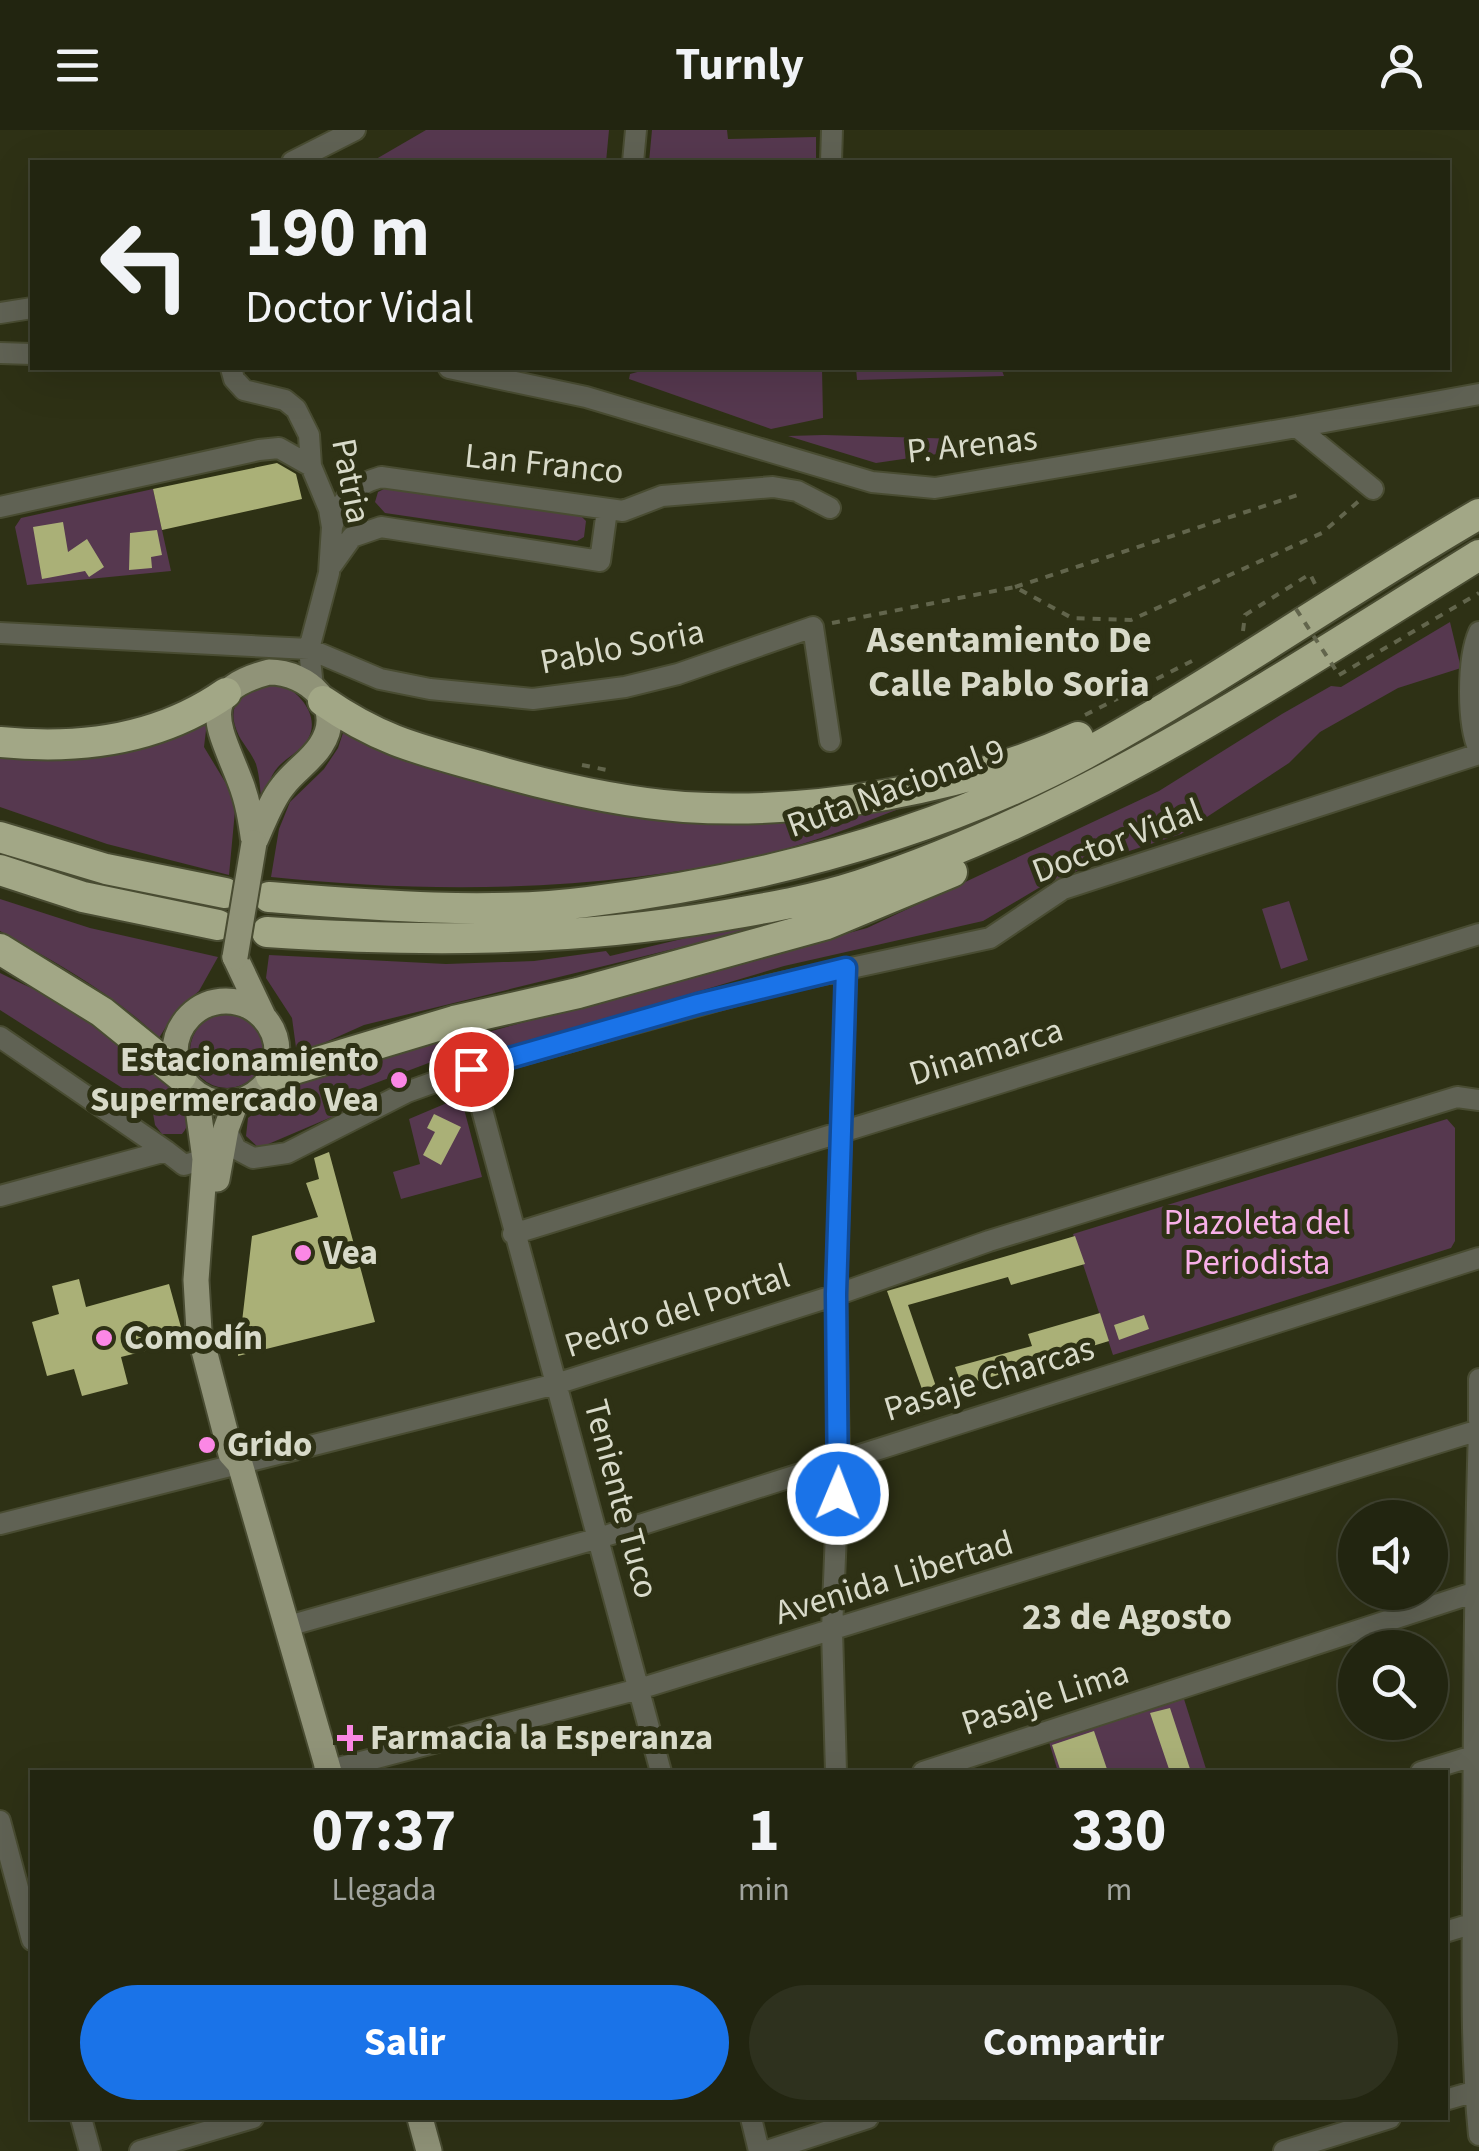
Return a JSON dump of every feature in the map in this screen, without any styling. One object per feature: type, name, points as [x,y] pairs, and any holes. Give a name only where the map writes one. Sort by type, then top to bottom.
[{"type":"highway","name":"Ruta Nacional 9","points":[[269,897],[462,907],[586,902],[748,876],[879,841],[1018,786],[1082,755],[1232,653],[1479,514]]},
{"type":"highway","name":"Ruta Nacional 9","points":[[267,932],[445,940],[530,938],[646,928],[802,902],[876,880],[1044,812],[1168,745],[1479,555]]},
{"type":"highway","points":[[318,694],[380,737],[515,776],[604,796],[684,807],[784,807],[894,792],[1017,761],[1071,740],[1232,653]]},
{"type":"highway","points":[[0,742],[70,746],[116,740],[162,726],[239,685]]},
{"type":"highway","points":[[271,1076],[454,1021],[578,993],[827,924],[1012,845],[1102,794],[1168,745]]},
{"type":"highway","points":[[0,837],[106,870],[225,893]]},
{"type":"highway","points":[[0,870],[83,897],[218,925]]},
{"type":"highway","points":[[0,949],[102,1012],[188,1085]]},
{"type":"main road","points":[[254,842],[248,804],[220,736],[219,712],[239,685],[284,672],[298,675],[318,694],[328,733],[308,761],[285,782],[254,842],[235,957],[206,1005],[184,1022],[175,1048],[205,1160],[196,1280],[199,1331],[231,1454],[240,1464],[326,1770]]},
{"type":"main road","points":[[188,1085],[208,1100],[236,1102],[250,1097],[271,1076],[276,1046],[235,957]]},
{"type":"main road","points":[[206,1005],[237,1002],[264,1018]]},
{"type":"main road","points":[[236,1102],[218,1166],[210,1293],[211,1321],[243,1450],[240,1464]]},
{"type":"main road","points":[[420,2120],[428,2151]]},
{"type":"street","points":[[296,160],[355,130]]},
{"type":"street","points":[[632,160],[636,130]]},
{"type":"street","points":[[831,160],[832,130]]},
{"type":"street","points":[[0,313],[30,308]]},
{"type":"street","points":[[1,354],[30,354]]},
{"type":"street","name":"Patria","points":[[232,370],[244,390],[284,400],[296,409],[309,435],[311,466],[332,527],[329,573],[309,649]]},
{"type":"street","name":"P. Arenas","points":[[458,370],[586,397],[765,452],[905,488],[935,488],[1479,394]]},
{"type":"street","points":[[1298,427],[1373,489]]},
{"type":"street","points":[[0,507],[259,450],[278,448],[311,466]]},
{"type":"street","name":"Lan Franco","points":[[332,527],[345,497],[360,483],[381,477],[623,512],[662,496],[773,487],[797,491],[830,508]]},
{"type":"street","points":[[329,573],[352,537],[380,527],[600,561],[607,510]]},
{"type":"street","points":[[812,627],[830,740]]},
{"type":"street","name":"Pablo Soria","points":[[0,633],[309,649],[380,679],[446,692],[533,699],[625,687],[678,674],[812,627]]},
{"type":"street","points":[[1479,632],[1473,652],[1470,732],[1479,752]]},
{"type":"street","points":[[239,685],[287,655],[309,649],[318,694]]},
{"type":"street","name":"Doctor Vidal","points":[[226,1129],[236,1150],[253,1158],[287,1153],[407,1092],[471,1069],[698,1004],[990,938],[1063,889],[1479,752]]},
{"type":"street","name":"Dinamarca","points":[[514,1234],[1479,934]]},
{"type":"street","points":[[836,1770],[832,1630],[839,1460],[836,1294],[846,968]]},
{"type":"street","points":[[0,1037],[184,1165],[205,1160]]},
{"type":"street","name":"Teniente Tuco","points":[[471,1069],[660,1770]]},
{"type":"street","name":"Pedro del Portal","points":[[0,1524],[556,1384],[989,1242],[1457,1096],[1479,1100]]},
{"type":"street","points":[[0,1196],[166,1151]]},
{"type":"street","name":"Pasaje Charcas","points":[[288,1626],[600,1538],[1479,1258]]},
{"type":"street","points":[[1479,1381],[1479,1421]]},
{"type":"street","points":[[1479,1431],[1473,1593],[1479,2135]]},
{"type":"street","name":"Avenida Libertad","points":[[335,1770],[640,1689],[1479,1431]]},
{"type":"street","name":"Pasaje Lima","points":[[929,1770],[1473,1593]]},
{"type":"street","points":[[1428,1770],[1473,1756]]},
{"type":"street","points":[[0,1821],[5,1855],[30,1934]]},
{"type":"street","points":[[5,1855],[30,1849]]},
{"type":"street","points":[[1448,1931],[1475,1920]]},
{"type":"street","points":[[1448,2099],[1477,2090]]},
{"type":"street","points":[[81,2120],[90,2151]]},
{"type":"street","points":[[140,2151],[247,2120]]},
{"type":"street","points":[[751,2120],[759,2151]]},
{"type":"street","points":[[1284,2151],[1384,2120]]},
{"type":"street","points":[[767,2151],[838,2122],[838,2151]]},
{"type":"path","points":[[1015,587],[1072,618],[1131,620],[1322,533],[1373,489]]},
{"type":"path","points":[[812,627],[1015,587],[1304,492]]},
{"type":"path","points":[[1232,653],[1245,615],[1310,574],[1316,586]]},
{"type":"path","points":[[1296,609],[1339,674],[1479,593]]},
{"type":"path","points":[[1083,716],[1198,658]]},
{"type":"path","points":[[580,765],[614,772]]},
{"type":"green space","points":[[426,130],[609,130],[606,160],[374,160]]},
{"type":"green space","points":[[652,130],[727,130],[728,139],[816,137],[816,160],[649,160]]},
{"type":"green space","points":[[645,370],[822,370],[823,418],[771,429],[629,379],[630,374]]},
{"type":"green space","points":[[856,370],[1002,370],[1004,376],[857,380]]},
{"type":"green space","points":[[788,436],[1027,441],[876,463]]},
{"type":"green space","points":[[386,488],[581,516],[586,521],[584,537],[577,541],[385,513],[375,502],[378,492]]},
{"type":"green space","points":[[153,489],[171,571],[27,585],[15,527],[21,518]]},
{"type":"green space","points":[[1450,622],[1461,668],[1398,688],[1320,732],[1289,763],[1181,834],[1102,860],[1042,886],[983,921],[784,966],[450,1065],[447,1056],[344,1095],[348,1110],[259,1148],[246,1136],[248,1118],[292,1083],[436,1040],[470,1037],[867,928],[1159,791],[1282,714],[1331,686],[1341,687]]},
{"type":"green space","points":[[278,682],[302,700],[312,727],[303,746],[275,771],[262,805],[256,764],[239,736],[233,713],[248,692]]},
{"type":"green space","points":[[207,722],[204,747],[236,800],[229,875],[107,844],[0,807],[0,755],[99,752],[164,742]]},
{"type":"green space","points":[[345,727],[579,800],[934,796],[784,850],[641,876],[579,883],[455,887],[271,877],[279,829],[290,802],[324,769],[338,748]]},
{"type":"green space","points":[[0,899],[90,928],[218,957],[199,991],[175,1012],[159,1038],[103,993],[0,931]]},
{"type":"green space","points":[[1289,901],[1308,960],[1281,969],[1262,909]]},
{"type":"green space","points":[[779,916],[796,916],[364,1025],[297,1055],[292,1018],[266,978],[269,955],[446,964],[534,961],[606,951],[610,956]]},
{"type":"green space","points":[[0,973],[86,1015],[142,1056],[175,1089],[185,1105],[188,1121],[182,1134],[162,1134],[155,1125],[152,1107],[0,1010]]},
{"type":"green space","points":[[227,1014],[253,1025],[264,1051],[253,1077],[227,1088],[201,1077],[190,1051],[201,1025]]},
{"type":"green space","points":[[454,1100],[463,1105],[482,1177],[401,1199],[393,1172],[420,1164],[409,1119]]},
{"type":"green space","name":"Plazoleta del Periodista","points":[[1447,1119],[1455,1128],[1455,1241],[1451,1248],[1113,1355],[1073,1234]]},
{"type":"green space","points":[[1184,1699],[1206,1770],[1057,1770],[1049,1742]]},
{"type":"building","points":[[277,463],[296,474],[302,499],[162,530],[153,489]]},
{"type":"building","points":[[63,522],[68,552],[87,539],[104,567],[89,577],[85,571],[42,579],[33,527]]},
{"type":"building","points":[[157,530],[162,555],[151,557],[152,568],[129,570],[130,533]]},
{"type":"building","points":[[434,1114],[461,1127],[441,1165],[423,1155],[435,1132],[427,1128]]},
{"type":"building","name":"Vea","points":[[329,1152],[375,1322],[238,1356],[252,1236],[318,1217],[306,1183],[319,1179],[314,1158]]},
{"type":"building","points":[[1075,1236],[1085,1264],[1011,1285],[1008,1277],[908,1305],[941,1401],[928,1406],[887,1291]]},
{"type":"building","name":"Comodín","points":[[79,1279],[86,1307],[169,1284],[182,1331],[171,1333],[173,1344],[121,1357],[128,1384],[82,1396],[74,1369],[47,1376],[32,1322],[59,1314],[52,1286]]},
{"type":"building","points":[[1100,1313],[1109,1341],[962,1386],[955,1367],[1032,1346],[1028,1334]]},
{"type":"building","points":[[1144,1315],[1149,1329],[1119,1340],[1114,1325]]},
{"type":"building","points":[[1170,1708],[1190,1770],[1169,1770],[1150,1713]]},
{"type":"building","points":[[1094,1731],[1107,1770],[1060,1770],[1052,1745]]},
{"type":"place","name":"Estacionamiento Supermercado Vea","points":[[399,1080]]},
{"type":"place","name":"Vea","points":[[303,1253]]},
{"type":"place","name":"Comodín","points":[[104,1338]]},
{"type":"place","name":"Grido","points":[[207,1445]]},
{"type":"place","name":"Farmacia la Esperanza","points":[[350,1738]]},
{"type":"district","name":"Asentamiento De Calle Pablo Soria","points":[[1009,662]]},
{"type":"district","name":"23 de Agosto","points":[[1127,1617]]},
{"type":"route","points":[[471,1069],[698,1004],[846,968],[836,1294],[838,1494]]}]
